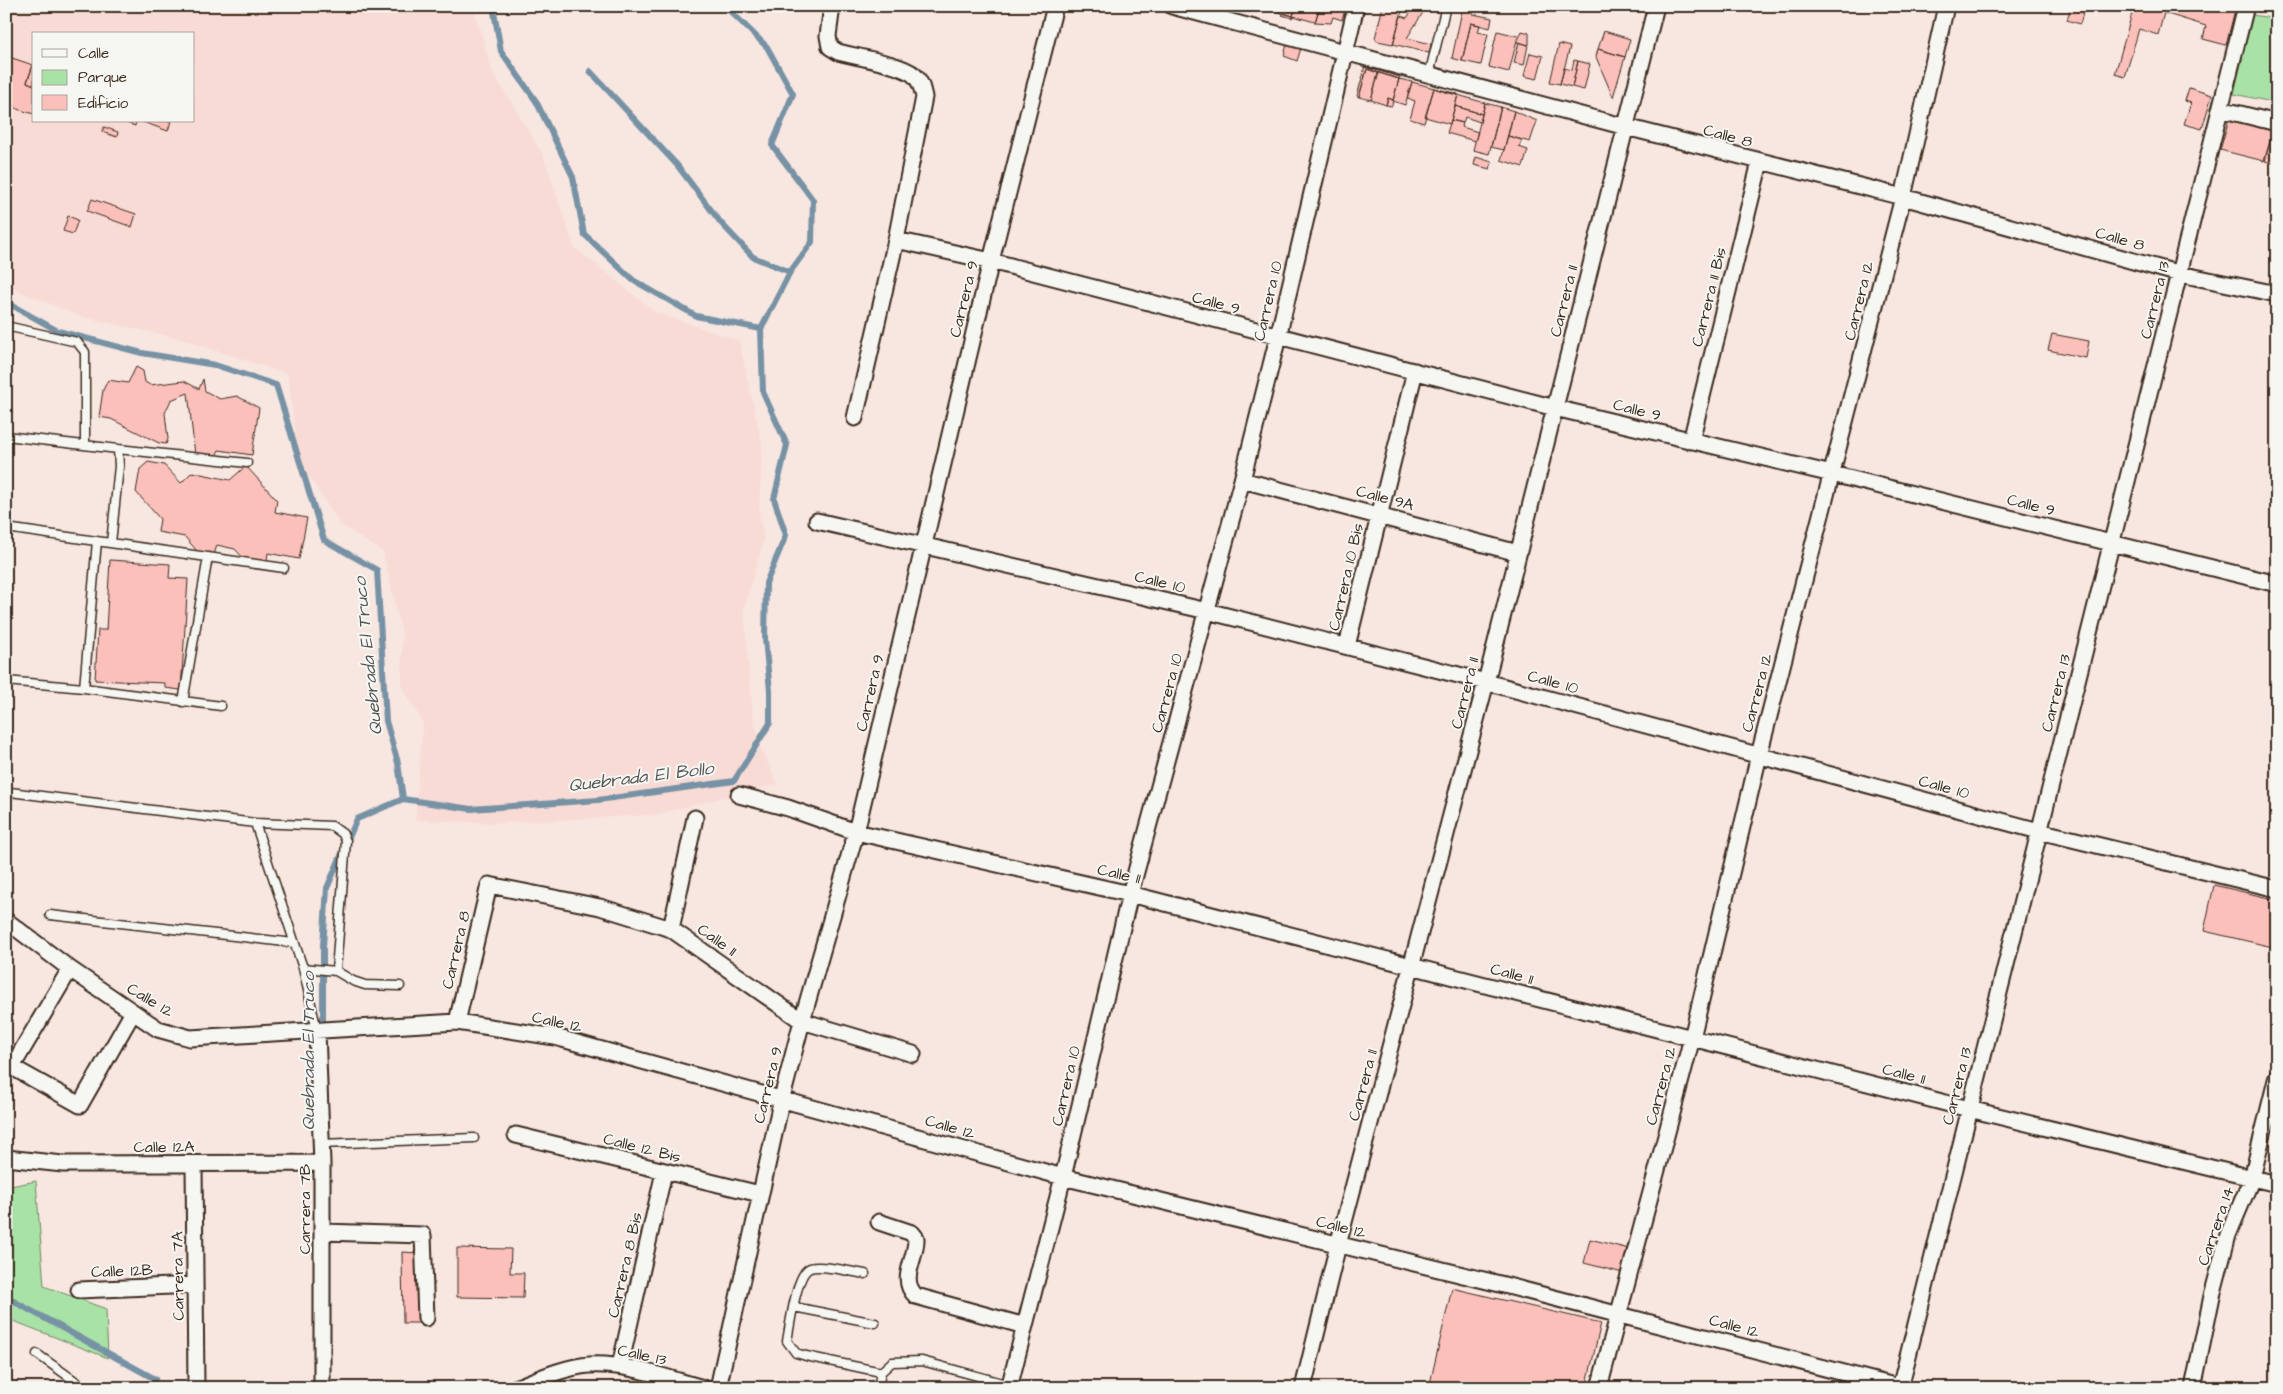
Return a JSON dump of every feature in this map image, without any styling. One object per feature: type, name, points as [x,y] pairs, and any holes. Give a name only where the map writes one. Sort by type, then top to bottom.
[{"type":"street","points":[[832,6],[828,36],[830,47],[838,52],[904,69],[915,76],[921,84],[924,97],[896,240],[855,418]]},
{"type":"street","name":"Carrera 9","points":[[718,1388],[782,1098],[802,1020],[856,832],[991,261],[1055,6]]},
{"type":"street","name":"Calle 8","points":[[1172,6],[1204,10],[1429,75],[1760,162],[1903,197],[2180,274],[2277,294]]},
{"type":"street","name":"Carrera 10","points":[[1010,1386],[1063,1176],[1130,894],[1242,480],[1278,337],[1356,6]]},
{"type":"street","name":"Carrera 11","points":[[1303,1388],[1338,1245],[1413,966],[1486,682],[1656,6]]},
{"type":"street","name":"Carrera 12","points":[[1599,1388],[1617,1314],[1692,1038],[1760,755],[1903,197],[1946,6]]},
{"type":"street","name":"Carrera 13","points":[[1901,1388],[2246,6]]},
{"type":"street","points":[[2220,109],[2277,123]]},
{"type":"street","name":"Carrera 11 Bis","points":[[1691,441],[1760,162]]},
{"type":"street","name":"Calle 9","points":[[896,240],[991,261],[1555,408],[2112,542],[2277,584]]},
{"type":"street","name":"Carrera 10 Bis","points":[[1347,646],[1415,371]]},
{"type":"street","name":"Calle 9A","points":[[1242,480],[1379,514],[1518,552]]},
{"type":"street","name":"Calle 10","points":[[817,521],[1207,611],[1347,646],[2039,831],[2277,889]]},
{"type":"street","name":"Calle 11","points":[[739,795],[788,808],[856,832],[1130,894],[1970,1109],[2277,1184]]},
{"type":"street","points":[[671,929],[696,818]]},
{"type":"street","name":"Calle 11","points":[[489,885],[600,907],[671,929],[802,1020],[914,1054]]},
{"type":"street","name":"Carrera 8","points":[[457,1022],[489,885]]},
{"type":"street","name":"Calle 12","points":[[7,920],[70,969],[158,1029],[190,1038],[457,1022],[555,1037],[1063,1176],[1617,1314],[1901,1388]]},
{"type":"street","points":[[70,969],[12,1068],[80,1106],[133,1012]]},
{"type":"street","name":"Carrera 7B","points":[[317,1031],[322,1144],[322,1388]]},
{"type":"street","name":"Carrera 14","points":[[2193,1388],[2212,1296],[2228,1234],[2252,1178],[2277,1076]]},
{"type":"street","name":"Calle 12 Bis","points":[[516,1135],[760,1194]]},
{"type":"street","name":"Calle 12A","points":[[6,1158],[62,1164],[322,1163]]},
{"type":"street","name":"Carrera 7A","points":[[194,1164],[196,1388]]},
{"type":"street","name":"Carrera 8 Bis","points":[[620,1366],[664,1172]]},
{"type":"street","points":[[879,1222],[912,1233],[916,1238],[917,1247],[906,1280],[908,1287],[916,1296],[1025,1326]]},
{"type":"street","points":[[322,1232],[423,1235],[426,1318]]},
{"type":"street","name":"Calle 12B","points":[[79,1290],[195,1285]]},
{"type":"street","name":"Calle 13","points":[[516,1388],[549,1382],[588,1365],[620,1366],[703,1388]]},
{"type":"lane","points":[[1429,75],[1446,6]]},
{"type":"lane","points":[[6,326],[72,340],[82,346],[84,352],[85,445]]},
{"type":"lane","points":[[6,436],[247,463]]},
{"type":"lane","points":[[111,544],[119,466],[118,449]]},
{"type":"lane","points":[[6,528],[284,568]]},
{"type":"lane","points":[[84,688],[97,541]]},
{"type":"lane","points":[[184,702],[208,557]]},
{"type":"lane","points":[[6,681],[84,688],[221,706]]},
{"type":"lane","points":[[10,792],[255,823],[332,826],[343,834],[346,841],[336,971]]},
{"type":"lane","points":[[255,823],[303,968],[317,1031]]},
{"type":"lane","points":[[50,915],[294,943]]},
{"type":"lane","points":[[303,968],[336,971],[353,981],[366,984],[400,986]]},
{"type":"lane","points":[[322,1144],[474,1138]]},
{"type":"lane","points":[[865,1274],[818,1267],[809,1268],[802,1274],[787,1341],[796,1353],[881,1372]]},
{"type":"lane","points":[[794,1307],[874,1323]]},
{"type":"lane","points":[[37,1354],[85,1388]]},
{"type":"lane","points":[[878,1388],[881,1372],[892,1362],[922,1361],[1010,1386]]},
{"type":"shaded area","points":[[6,6],[473,6],[492,71],[543,155],[574,247],[655,312],[739,341],[762,444],[759,512],[764,540],[744,609],[753,717],[761,749],[778,784],[653,815],[496,823],[415,820],[423,722],[402,688],[402,634],[383,552],[340,524],[299,461],[288,374],[181,339],[82,317],[10,287],[6,269]]},
{"type":"green space","points":[[2252,15],[2277,19],[2277,103],[2234,94]]},
{"type":"green space","points":[[36,1181],[44,1286],[106,1309],[108,1358],[6,1318],[6,1187]]},
{"type":"building","points":[[1272,6],[1296,6],[1293,16],[1271,10]]},
{"type":"building","points":[[1296,6],[1320,6],[1315,22],[1293,16]]},
{"type":"building","points":[[1320,6],[1346,6],[1342,20],[1333,17],[1331,23],[1315,22]]},
{"type":"building","points":[[1383,6],[1403,7],[1393,44],[1377,41],[1375,38]]},
{"type":"building","points":[[1415,6],[1427,6],[1407,38],[1431,44],[1429,53],[1393,44],[1401,16],[1407,18]]},
{"type":"building","points":[[1463,6],[1475,6],[1473,14],[1492,18],[1490,28],[1471,23],[1462,61],[1452,58]]},
{"type":"building","points":[[2071,6],[2085,6],[2080,24],[2067,20]]},
{"type":"building","points":[[2134,6],[2145,9],[2146,6],[2236,6],[2226,45],[2203,39],[2206,26],[2164,13],[2158,35],[2139,29],[2125,77],[2115,74]]},
{"type":"building","points":[[1284,13],[1293,16],[1292,18],[1282,15]]},
{"type":"building","points":[[1471,23],[1480,25],[1478,32],[1488,34],[1481,65],[1462,61]]},
{"type":"building","points":[[1497,31],[1518,36],[1509,72],[1489,67]]},
{"type":"building","points":[[1522,31],[1529,33],[1529,45],[1517,42]]},
{"type":"building","points":[[1604,31],[1630,39],[1625,57],[1598,49]]},
{"type":"building","points":[[1519,42],[1528,45],[1524,65],[1514,63]]},
{"type":"building","points":[[1287,44],[1301,48],[1297,61],[1284,56]]},
{"type":"building","points":[[1559,44],[1570,47],[1560,84],[1550,82]]},
{"type":"building","points":[[1598,49],[1625,57],[1613,97],[1596,57]]},
{"type":"building","points":[[1530,53],[1543,56],[1537,79],[1524,76]]},
{"type":"building","points":[[6,56],[32,65],[27,82],[32,84],[32,113],[17,109],[6,97]]},
{"type":"building","points":[[1574,60],[1578,61],[1572,87],[1560,84],[1564,68],[1572,70]]},
{"type":"building","points":[[1578,61],[1590,64],[1584,90],[1572,87]]},
{"type":"building","points":[[1365,67],[1400,77],[1399,79],[1367,69],[1359,97],[1357,96]]},
{"type":"building","points":[[32,68],[32,84],[27,82]]},
{"type":"building","points":[[1367,69],[1378,73],[1371,100],[1359,97]]},
{"type":"building","points":[[1379,73],[1399,79],[1393,100],[1388,98],[1386,105],[1371,100]]},
{"type":"building","points":[[1399,79],[1412,82],[1405,105],[1393,101]]},
{"type":"building","points":[[1412,82],[1434,88],[1424,123],[1410,119],[1415,101],[1407,98]]},
{"type":"building","points":[[1434,88],[1458,95],[1450,124],[1425,117]]},
{"type":"building","points":[[1434,88],[1458,94],[1458,95],[1445,92]]},
{"type":"building","points":[[2189,88],[2212,95],[2202,129],[2184,124],[2191,103],[2185,101]]},
{"type":"building","points":[[1458,95],[1485,103],[1482,114],[1455,106]]},
{"type":"building","points":[[1388,98],[1393,100],[1392,106],[1386,105]]},
{"type":"building","points":[[1485,103],[1501,107],[1489,154],[1473,150]]},
{"type":"building","points":[[1455,106],[1482,114],[1480,122],[1465,117],[1463,123],[1451,120]]},
{"type":"building","points":[[1501,107],[1514,111],[1504,150],[1491,147]]},
{"type":"building","points":[[1514,111],[1537,121],[1530,142],[1508,136]]},
{"type":"building","points":[[2229,119],[2273,131],[2264,161],[2220,150]]},
{"type":"building","points":[[1451,120],[1463,123],[1462,127],[1478,132],[1475,141],[1447,133]]},
{"type":"building","points":[[124,122],[136,122],[135,126]]},
{"type":"building","points":[[143,122],[171,122],[168,131]]},
{"type":"building","points":[[104,127],[118,132],[117,137],[102,132]]},
{"type":"building","points":[[2273,131],[2277,132],[2277,164],[2265,161]]},
{"type":"building","points":[[1508,136],[1522,140],[1519,147],[1528,150],[1523,167],[1501,160]]},
{"type":"building","points":[[1476,157],[1492,162],[1490,169],[1474,165]]},
{"type":"building","points":[[92,199],[136,214],[132,227],[87,211]]},
{"type":"building","points":[[68,216],[78,220],[73,234],[63,231]]},
{"type":"building","points":[[2052,334],[2089,341],[2086,358],[2048,350]]},
{"type":"building","points":[[136,367],[143,371],[145,382],[150,385],[184,381],[199,389],[203,379],[205,391],[220,399],[237,396],[259,408],[252,455],[219,450],[215,458],[195,455],[188,393],[171,400],[165,413],[168,439],[166,444],[159,443],[111,419],[99,417],[103,390],[108,380],[128,383]]},
{"type":"building","points":[[148,462],[164,465],[181,483],[192,472],[230,480],[246,466],[277,500],[275,512],[307,518],[299,559],[268,553],[266,565],[245,560],[235,549],[217,545],[214,555],[197,551],[185,537],[158,532],[160,519],[136,492],[140,469]]},
{"type":"building","points":[[110,560],[170,564],[169,578],[188,579],[181,690],[165,688],[165,683],[95,680],[98,630],[106,630]]},
{"type":"building","points":[[2214,885],[2277,900],[2277,948],[2204,931]]},
{"type":"building","points":[[1590,1239],[1633,1250],[1627,1274],[1584,1263]]},
{"type":"building","points":[[457,1248],[511,1249],[510,1273],[524,1273],[523,1298],[457,1297]]},
{"type":"building","points":[[402,1252],[418,1253],[419,1323],[403,1323]]},
{"type":"building","points":[[1452,1288],[1601,1323],[1586,1388],[1429,1388]]},
{"type":"waterway","name":"Quebrada El Bollo","points":[[403,799],[471,809],[598,800],[734,781],[770,723],[770,691],[765,639],[766,583],[786,535],[774,499],[787,445],[763,392],[761,329],[696,316],[633,280],[584,234],[573,177],[536,101],[501,51],[493,6]]},
{"type":"waterway","points":[[725,6],[767,47],[793,94],[772,145],[813,200],[812,242],[790,272]]},
{"type":"waterway","points":[[590,71],[677,165],[721,223],[753,257],[790,272],[761,329]]},
{"type":"waterway","name":"Quebrada El Truco","points":[[6,302],[58,331],[142,353],[215,365],[276,385],[324,540],[377,570],[386,721],[398,763],[403,799],[357,819],[327,888],[323,946],[323,1031]]},
{"type":"waterway","points":[[6,1297],[155,1379]]}]
